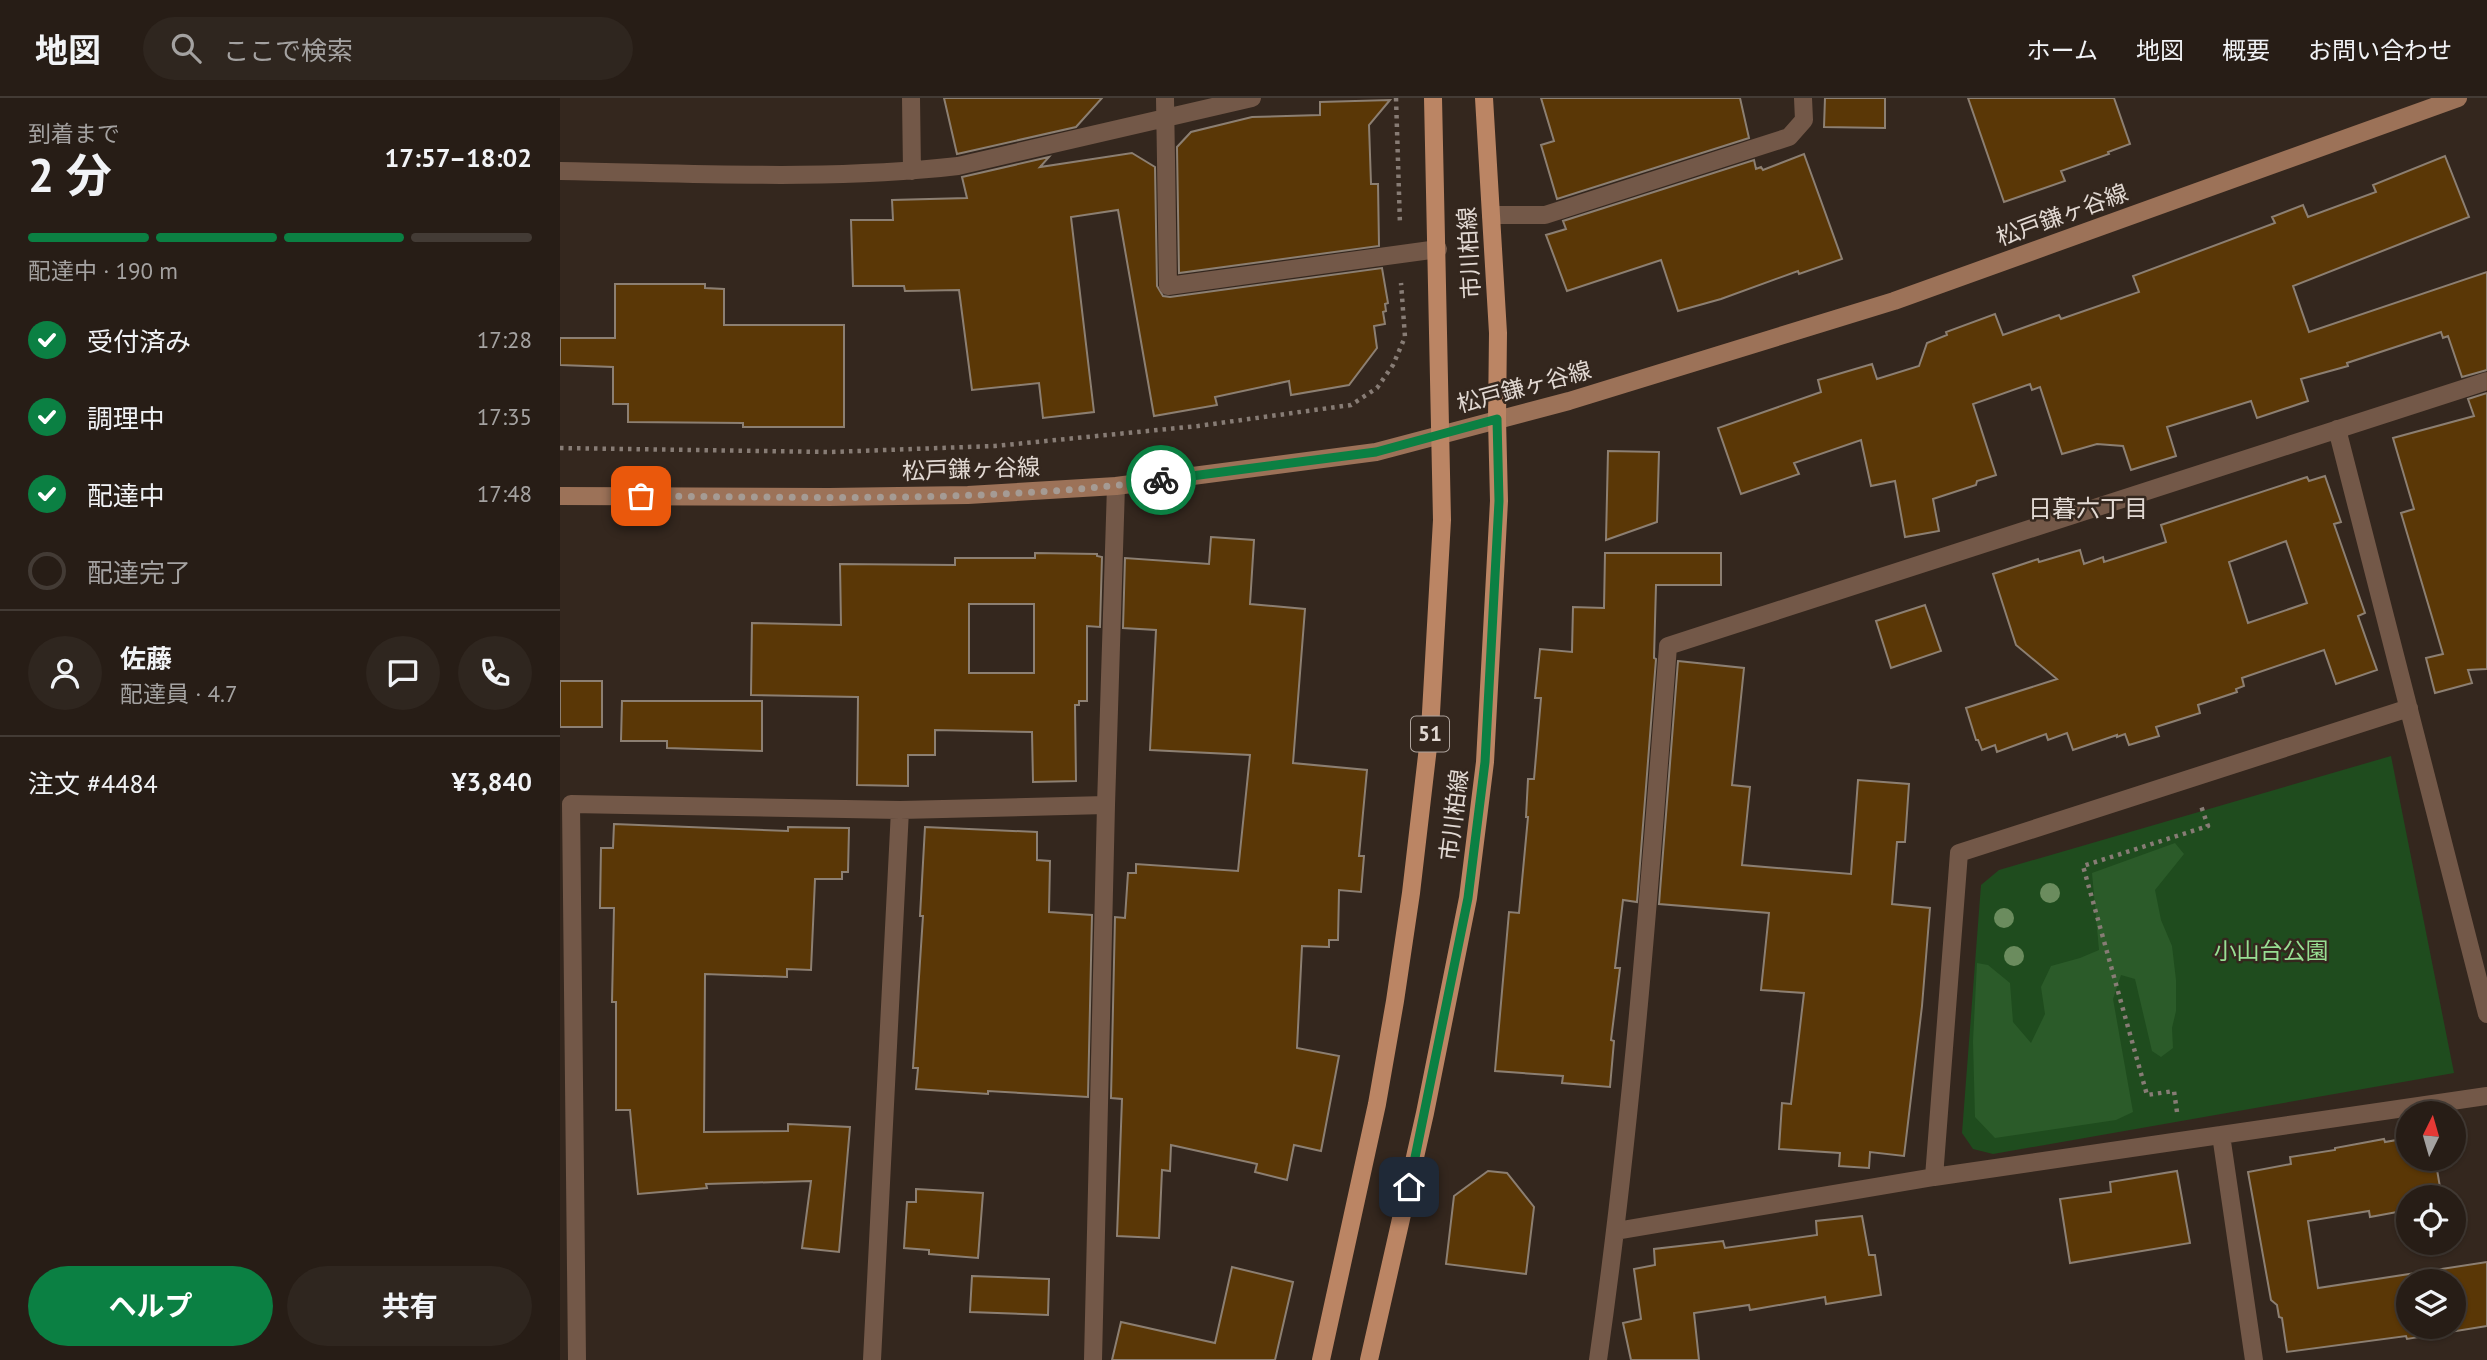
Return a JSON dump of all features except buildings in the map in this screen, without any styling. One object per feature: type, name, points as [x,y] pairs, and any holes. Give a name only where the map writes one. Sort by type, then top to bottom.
[{"type":"main road","name":"市川柏線","points":[[1321,1360],[1377,1104],[1411,893],[1430,730],[1442,520],[1433,98]]},
{"type":"main road","name":"市川柏線","points":[[1369,1360],[1425,1113],[1468,898],[1485,762],[1499,501],[1499,333],[1484,98]]},
{"type":"main road","name":"松戸鎌ヶ谷線","points":[[560,495],[926,496],[1116,486],[1376,452],[1638,381],[1894,301],[2458,98]]},
{"type":"street","points":[[911,98],[912,171]]},
{"type":"street","points":[[1165,98],[1168,286],[1438,249]]},
{"type":"street","points":[[560,172],[831,175],[912,171],[957,166],[1252,98]]},
{"type":"street","points":[[1491,215],[1545,215],[1789,137],[1804,120],[1803,98]]},
{"type":"street","points":[[1598,1360],[1616,1231],[1653,841],[1668,646],[2487,381]]},
{"type":"street","points":[[2337,429],[2487,1014]]},
{"type":"street","points":[[1093,1360],[1105,805],[1116,486]]},
{"type":"street","points":[[1934,1177],[1959,853],[2409,708]]},
{"type":"street","points":[[577,1360],[565,804],[900,810],[1105,805]]},
{"type":"street","points":[[872,1360],[900,810]]},
{"type":"street","points":[[1616,1231],[1934,1177],[2487,1096]]},
{"type":"street","points":[[2221,1135],[2254,1360]]},
{"type":"path","points":[[560,448],[831,452],[995,446],[1198,426],[1351,405],[1377,388],[1393,365],[1405,337],[1399,255],[1396,98]]},
{"type":"path","points":[[2182,1141],[2174,1091],[2147,1095],[2083,866],[2208,826],[2192,778]]},
{"type":"green space","name":"小山台公園","points":[[2391,756],[2454,1073],[1993,1154],[1973,1149],[1962,1133],[1981,885],[1999,870]]},
{"type":"green space","points":[[2175,843],[2184,854],[2155,890],[2161,920],[2172,946],[2176,980],[2173,1048],[2161,1057],[2152,1051],[2135,979],[2121,975],[2113,999],[2133,1112],[2116,1120],[1995,1138],[1975,1117],[1973,1041],[1977,963],[1988,965],[2010,983],[2013,1022],[2031,1043],[2045,1014],[2041,987],[2051,966],[2099,950],[2092,873]]},
{"type":"way so far","points":[[641,496],[968,495],[1116,486],[1161,480]]},
{"type":"district","name":"日暮六丁目","points":[[2088,509]]},
{"type":"route","points":[[1161,480],[1376,452],[1497,419],[1499,501],[1485,762],[1468,898],[1409,1187]]}]
